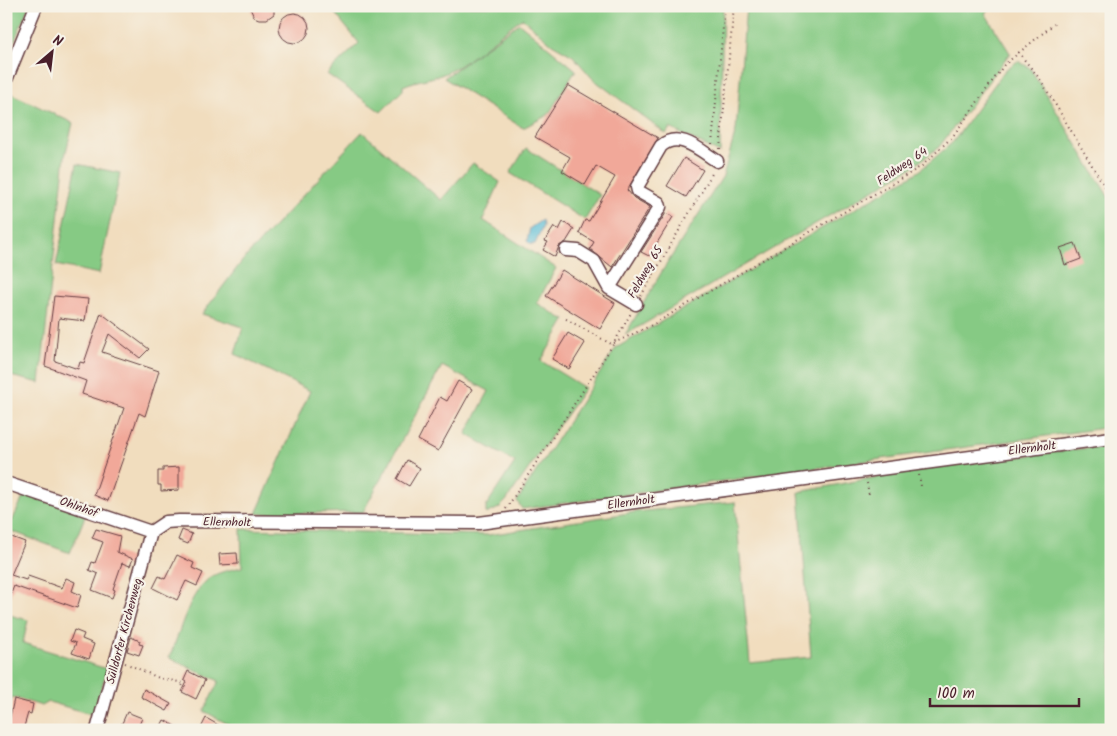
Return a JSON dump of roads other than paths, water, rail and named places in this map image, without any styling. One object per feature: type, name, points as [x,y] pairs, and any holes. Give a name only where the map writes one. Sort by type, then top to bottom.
[{"type":"street","points":[[6,80],[36,6]]},
{"type":"street","points":[[609,288],[660,207],[659,203],[638,190],[637,187],[661,146],[674,139],[684,141],[712,158]]},
{"type":"street","points":[[566,250],[578,251],[594,261],[609,288],[636,304]]},
{"type":"street","name":"Ellernholt","points":[[151,532],[166,522],[179,521],[502,520],[1111,438]]},
{"type":"street","name":"Ohlnhof","points":[[6,483],[151,532]]},
{"type":"street","name":"Sülldorfer Kirchenweg","points":[[97,730],[151,532]]},
{"type":"water","points":[[542,220],[543,226],[535,244],[530,244],[527,241],[530,228]]}]
